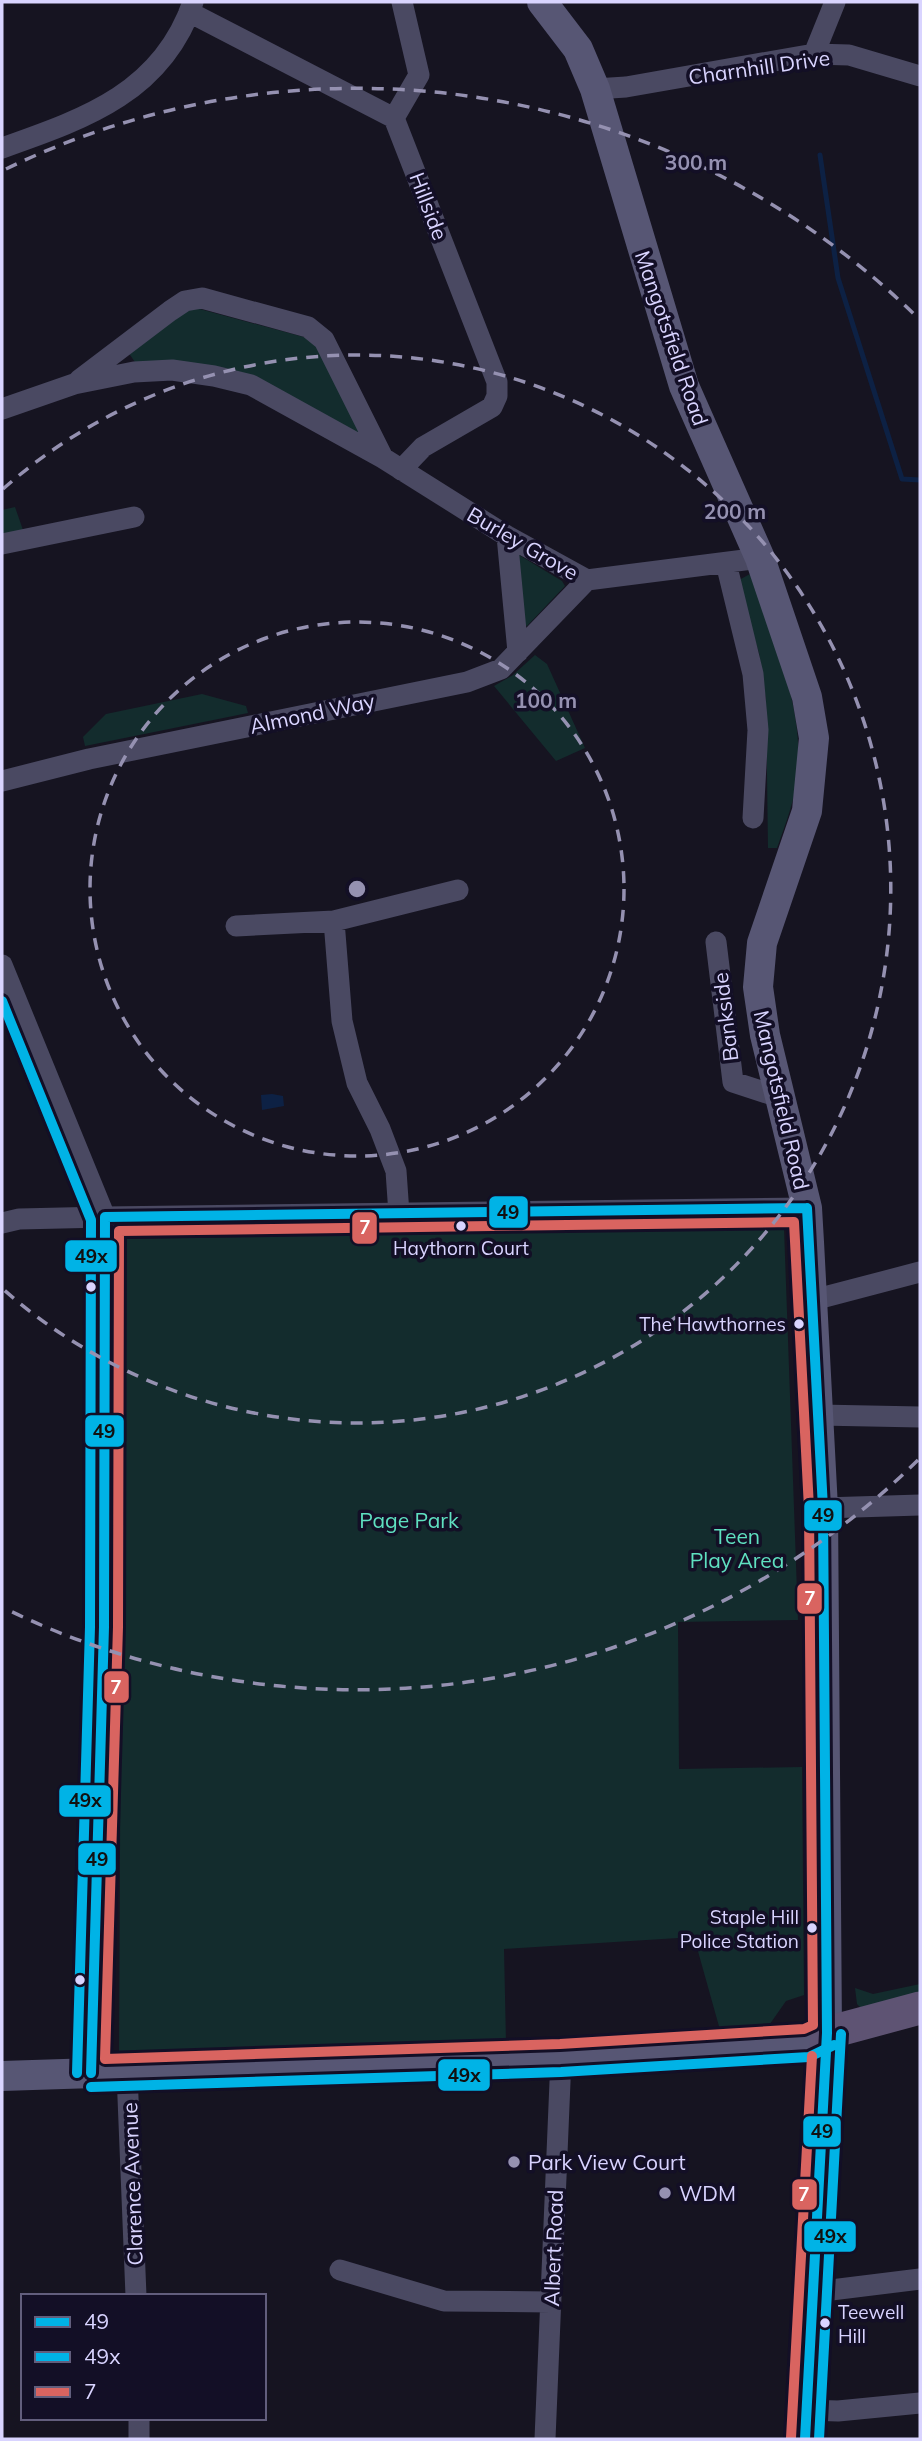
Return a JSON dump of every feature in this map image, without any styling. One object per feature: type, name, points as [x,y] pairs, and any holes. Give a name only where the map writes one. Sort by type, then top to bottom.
[{"type":"main road","name":"Mangotsfield Road","points":[[542,2],[578,49],[595,89],[684,386],[760,558],[803,684],[814,738],[805,818],[761,954],[758,987],[763,1023],[807,1208],[823,1508],[827,2033]]},
{"type":"main road","points":[[2,2076],[561,2058],[808,2043],[827,2033],[920,2008]]},
{"type":"main road","points":[[807,2424],[827,2033]]},
{"type":"street","points":[[2,148],[76,122],[122,98],[163,56],[191,7],[394,118],[419,75],[402,2]]},
{"type":"street","points":[[814,54],[835,2]]},
{"type":"street","name":"Charnhill Drive","points":[[595,89],[626,87],[814,54],[849,55],[920,76]]},
{"type":"street","name":"Hillside","points":[[392,464],[492,407],[497,396],[497,382],[394,118]]},
{"type":"street","name":"Burley Grove","points":[[74,384],[185,301],[202,299],[308,327],[324,340],[392,464]]},
{"type":"street","name":"Burley Grove","points":[[2,409],[74,384],[134,372],[172,370],[214,376],[251,385],[392,464],[507,536],[587,580],[760,558]]},
{"type":"street","points":[[2,544],[134,517]]},
{"type":"street","points":[[507,536],[518,652]]},
{"type":"street","points":[[726,563],[753,674],[758,730],[753,818]]},
{"type":"street","name":"Almond Way","points":[[2,781],[89,759],[467,681],[501,668],[587,580]]},
{"type":"street","points":[[236,926],[334,921],[458,890]]},
{"type":"street","points":[[334,921],[342,1021],[357,1083],[380,1129],[396,1171],[399,1214]]},
{"type":"street","name":"Bankside","points":[[716,942],[733,1082],[782,1098]]},
{"type":"street","points":[[2,965],[106,1216],[104,1627],[91,2073]]},
{"type":"street","points":[[2,1223],[19,1219],[106,1216],[807,1208]]},
{"type":"street","points":[[813,1300],[920,1272]]},
{"type":"street","points":[[819,1415],[920,1416]]},
{"type":"street","points":[[823,1508],[920,1505]]},
{"type":"street","name":"Albert Road","points":[[545,2439],[561,2058]]},
{"type":"street","name":"Clarence Avenue","points":[[127,2073],[136,2294]]},
{"type":"street","points":[[340,2270],[444,2301],[551,2302]]},
{"type":"street","points":[[815,2292],[920,2279]]},
{"type":"street","points":[[807,2424],[838,2411],[920,2403]]},
{"type":"street","points":[[139,2420],[139,2439]]},
{"type":"green space","points":[[196,308],[315,340],[364,432],[356,435],[274,390],[137,365],[128,352],[179,312]]},
{"type":"green space","points":[[15,507],[23,530],[2,534],[2,510]]},
{"type":"green space","points":[[519,555],[562,581],[565,586],[527,626],[521,623]]},
{"type":"green space","points":[[750,574],[784,670],[796,720],[798,770],[790,810],[777,848],[768,848],[766,700],[759,653],[739,588],[739,580]]},
{"type":"green space","points":[[535,655],[547,664],[585,748],[556,761],[494,686],[513,675]]},
{"type":"green space","points":[[202,694],[246,706],[248,713],[85,746],[83,737],[106,714]]},
{"type":"green space","name":"Page Park","points":[[784,1228],[798,1620],[678,1622],[679,1769],[802,1767],[804,1995],[786,2001],[765,2031],[722,2037],[694,1937],[504,1949],[506,2042],[119,2056],[123,1239]]},
{"type":"green space","points":[[920,1984],[920,1994],[862,2009],[857,2004],[855,1988],[873,1994]]},
{"type":"water","points":[[261,1095],[283,1096],[284,1106],[262,1110]]},
{"type":"waterway","points":[[820,155],[838,278],[902,479],[920,480]]},
{"type":"transit line","name":"49x","points":[[2,1001],[91,1220],[90,1627],[77,2073]]},
{"type":"transit line","name":"49","points":[[105,1217],[807,1208]]},
{"type":"transit line","name":"49","points":[[805,2439],[827,2033],[823,1508],[807,1208]]},
{"type":"transit line","name":"49","points":[[91,2073],[104,1627],[105,1217]]},
{"type":"transit line","name":"7","points":[[794,1222],[809,1508],[813,2025],[804,2029],[560,2044],[105,2059],[118,1627],[119,1231],[794,1222]]},
{"type":"transit line","name":"49x","points":[[819,2439],[841,2034]]},
{"type":"transit line","name":"49x","points":[[91,2087],[561,2072],[809,2057],[834,2045]]},
{"type":"transit line","name":"7","points":[[791,2438],[812,2056]]},
{"type":"place","name":"Haythorn Court","points":[[461,1226]]},
{"type":"place","name":"The Hawthornes","points":[[799,1324]]},
{"type":"place","name":"Staple Hill Police Station","points":[[812,1928]]},
{"type":"place","name":"Park View Court","points":[[514,2162]]},
{"type":"place","name":"WDM","points":[[665,2193]]},
{"type":"place","name":"Teewell Hill","points":[[825,2323]]},
{"type":"park label","name":"Teen Play Area","points":[[737,1548]]}]
